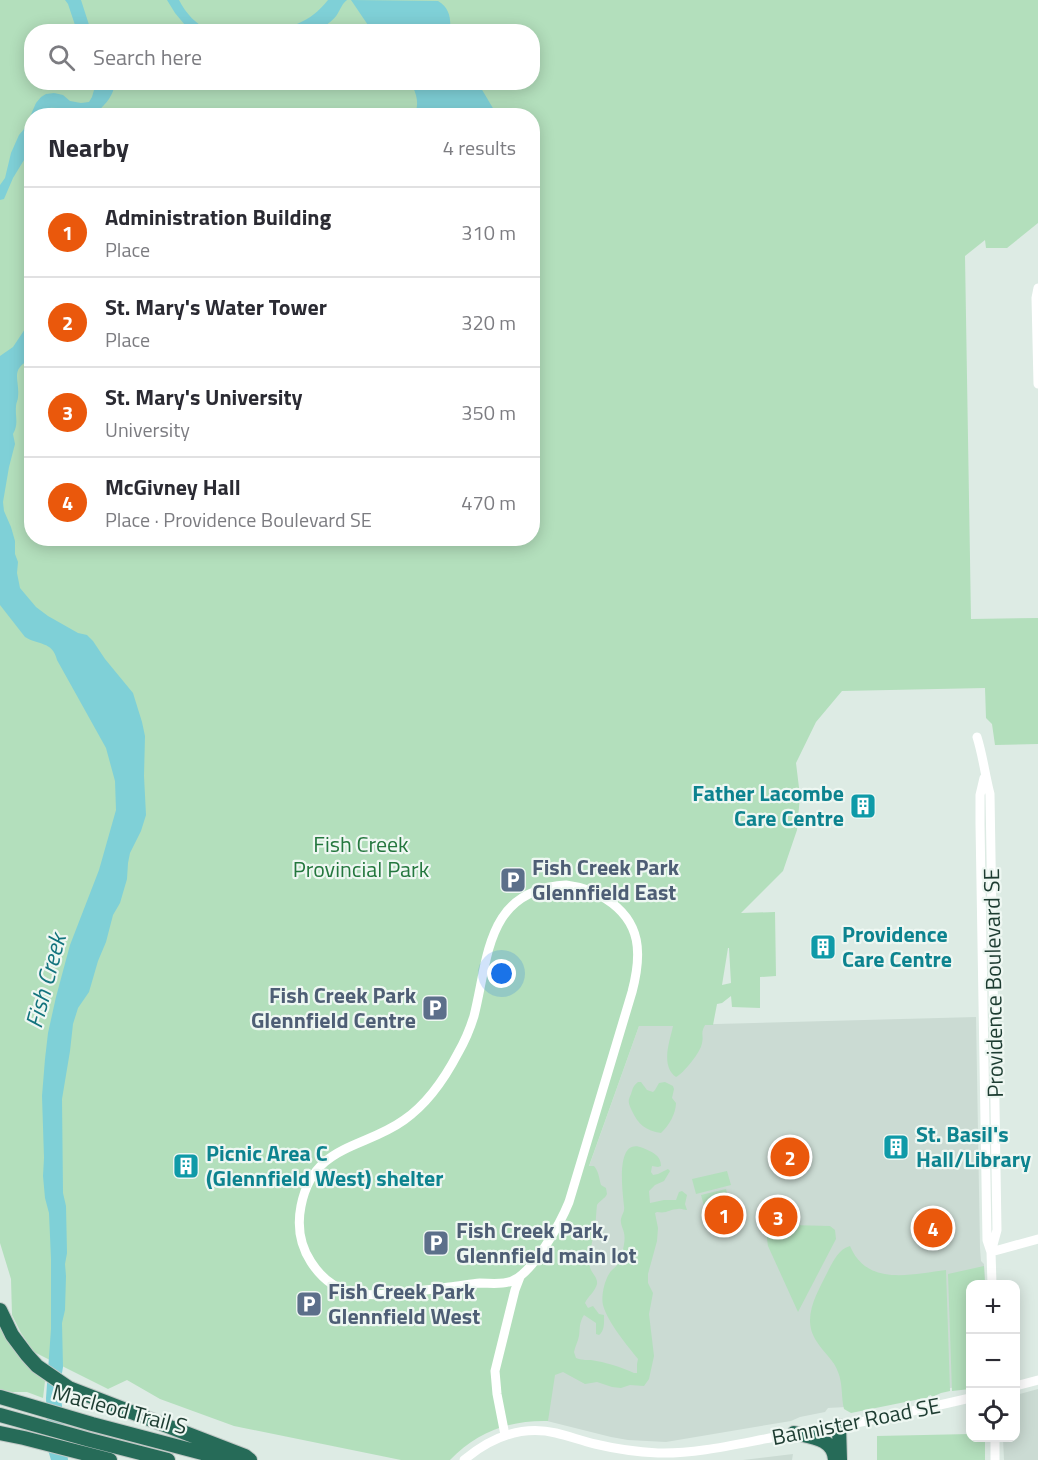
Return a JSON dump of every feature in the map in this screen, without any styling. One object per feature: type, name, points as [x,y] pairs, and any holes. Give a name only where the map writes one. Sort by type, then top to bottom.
[{"type":"highway","points":[[0,1310],[12,1335],[27,1355],[37,1366],[63,1384],[100,1401],[245,1456],[250,1460]]},
{"type":"highway","name":"Macleod Trail S","points":[[0,1397],[229,1460]]},
{"type":"highway","name":"Macleod Trail S","points":[[0,1415],[168,1460]]},
{"type":"highway","points":[[839,1426],[840,1460]]},
{"type":"highway","points":[[0,1433],[110,1460]]},
{"type":"highway","points":[[794,1433],[826,1442],[836,1460]]},
{"type":"street","points":[[1038,288],[1036,298],[1038,384]]},
{"type":"street","name":"Providence Boulevard SE","points":[[977,737],[985,776],[980,795],[980,824],[987,1239],[991,1252],[992,1280]]},
{"type":"street","points":[[505,1435],[495,1371],[515,1290],[521,1276],[559,1226],[569,1202],[637,970],[636,937],[627,918],[620,909],[595,892],[578,886],[544,888],[513,905],[492,935],[471,1026],[458,1054],[443,1078],[419,1108],[404,1120],[344,1149],[325,1161],[314,1174],[302,1200],[299,1222],[303,1246],[318,1273],[341,1290],[360,1295],[384,1295],[508,1283],[521,1276]]},
{"type":"street","points":[[991,1252],[1038,1239]]},
{"type":"street","points":[[491,1283],[506,1290],[510,1310]]},
{"type":"street","points":[[1020,1385],[1038,1380]]},
{"type":"street","name":"Bannister Road SE","points":[[464,1460],[478,1448],[493,1440],[527,1431],[544,1431],[612,1448],[659,1453],[691,1451],[839,1426],[966,1399]]},
{"type":"street","points":[[995,1442],[995,1460]]},
{"type":"shaded area","points":[[976,1017],[980,1248],[985,1280],[966,1280],[966,1385],[846,1407],[828,1408],[825,1412],[791,1421],[666,1442],[611,1437],[547,1421],[582,1186],[639,1026]]},
{"type":"shaded area","points":[[1038,1389],[1038,1460],[1004,1460],[1003,1442],[1020,1442],[1020,1394]]},
{"type":"shaded area","points":[[793,1454],[792,1460],[743,1460]]},
{"type":"green space","name":"Fish Creek Provincial Park","points":[[0,0],[1038,0],[1038,223],[1007,248],[986,248],[985,240],[965,256],[971,619],[1038,618],[1038,744],[995,745],[992,724],[986,718],[985,688],[842,691],[816,722],[796,763],[800,796],[797,830],[783,871],[741,913],[775,912],[776,976],[760,977],[760,1008],[732,1007],[731,996],[717,1004],[713,1025],[705,1025],[698,1052],[676,1077],[671,1072],[667,1060],[673,1026],[639,1026],[589,1166],[596,1168],[601,1185],[606,1188],[607,1194],[597,1205],[590,1252],[590,1267],[597,1284],[585,1303],[588,1308],[593,1306],[599,1314],[604,1315],[604,1323],[601,1333],[596,1334],[596,1323],[584,1315],[574,1352],[578,1359],[602,1362],[637,1373],[638,1359],[613,1326],[602,1302],[606,1281],[618,1264],[624,1244],[621,1221],[624,1208],[622,1168],[628,1150],[634,1146],[643,1148],[658,1157],[661,1166],[652,1166],[653,1175],[668,1169],[670,1171],[664,1181],[649,1191],[650,1203],[676,1200],[679,1192],[682,1191],[687,1195],[685,1204],[687,1210],[655,1213],[658,1228],[657,1241],[648,1274],[648,1283],[653,1293],[649,1314],[654,1356],[649,1379],[644,1386],[630,1385],[621,1388],[597,1382],[585,1384],[563,1372],[555,1375],[548,1421],[520,1423],[495,1430],[471,1442],[450,1460],[401,1460],[234,1426],[160,1399],[127,1380],[108,1389],[34,1352],[12,1315],[11,1279],[0,1243]],"holes":[[[728,948],[731,983],[722,985]]]},
{"type":"green space","points":[[638,1082],[653,1092],[659,1083],[665,1082],[673,1086],[672,1098],[676,1103],[675,1111],[661,1133],[643,1126],[629,1105],[633,1087]]},
{"type":"green space","points":[[727,1171],[731,1185],[696,1194],[692,1179]]},
{"type":"green space","points":[[726,1189],[729,1200],[704,1206],[701,1195]]},
{"type":"green space","points":[[777,1226],[830,1226],[835,1230],[836,1239],[798,1312],[768,1246],[767,1239],[768,1230]]},
{"type":"green space","points":[[850,1246],[867,1268],[879,1273],[905,1275],[946,1270],[950,1391],[932,1397],[931,1395],[928,1398],[851,1413],[844,1409],[838,1372],[812,1333],[810,1314],[812,1305],[833,1262],[840,1252]]},
{"type":"green space","points":[[984,1266],[985,1280],[966,1280],[966,1389],[952,1391],[948,1274]]},
{"type":"green space","points":[[0,1328],[20,1357],[45,1381],[43,1398],[27,1392],[0,1389]]},
{"type":"green space","points":[[966,1434],[966,1442],[985,1442],[985,1460],[877,1460],[877,1436]]},
{"type":"water","points":[[65,0],[81,0],[89,24],[75,24]]},
{"type":"water","points":[[167,0],[179,0],[199,24],[184,24]]},
{"type":"water","points":[[328,0],[347,0],[334,19],[327,24],[295,24],[306,20]]},
{"type":"water","points":[[351,0],[438,1],[449,14],[450,22],[450,24],[367,24]]},
{"type":"water","points":[[94,90],[114,90],[101,108],[34,108],[46,94],[63,95],[70,101],[81,103],[89,102]]},
{"type":"water","points":[[482,90],[493,108],[417,108],[415,91]]},
{"type":"water","points":[[24,129],[24,160],[4,199],[0,200],[0,185],[5,178],[11,153]]},
{"type":"water","points":[[24,330],[24,363],[17,375],[18,398],[13,434],[15,444],[3,502],[15,541],[20,588],[36,607],[48,616],[78,633],[87,635],[93,641],[133,693],[145,736],[146,815],[130,853],[127,879],[120,903],[113,915],[89,992],[78,1008],[73,1024],[62,1099],[63,1193],[66,1206],[67,1253],[65,1310],[62,1323],[61,1397],[68,1460],[51,1460],[48,1450],[46,1398],[51,1329],[51,1259],[49,1213],[43,1176],[42,1096],[48,1033],[56,997],[70,945],[99,870],[116,810],[115,781],[106,748],[55,654],[48,646],[25,637],[0,605],[0,356],[13,347]]},
{"type":"place","name":"Father Lacombe Care Centre","points":[[863,806]]},
{"type":"place","name":"Fish Creek Park Glennfield East","points":[[513,880]]},
{"type":"place","name":"Providence Care Centre","points":[[823,947]]},
{"type":"place","name":"Fish Creek Park Glennfield Centre","points":[[435,1008]]},
{"type":"place","name":"St. Basil's Hall/Library","points":[[896,1147]]},
{"type":"place","name":"St. Mary's Water Tower","points":[[790,1157]]},
{"type":"place","name":"Picnic Area C (Glennfield West) shelter","points":[[186,1166]]},
{"type":"place","name":"Administration Building","points":[[724,1215]]},
{"type":"place","name":"St. Mary's University","points":[[778,1217]]},
{"type":"place","name":"McGivney Hall","points":[[933,1228]]},
{"type":"place","name":"Fish Creek Park, Glennfield main lot","points":[[436,1243]]},
{"type":"place","name":"Fish Creek Park Glennfield West","points":[[309,1304]]},
{"type":"water label","name":"Fish Creek","points":[[46,981]]}]
